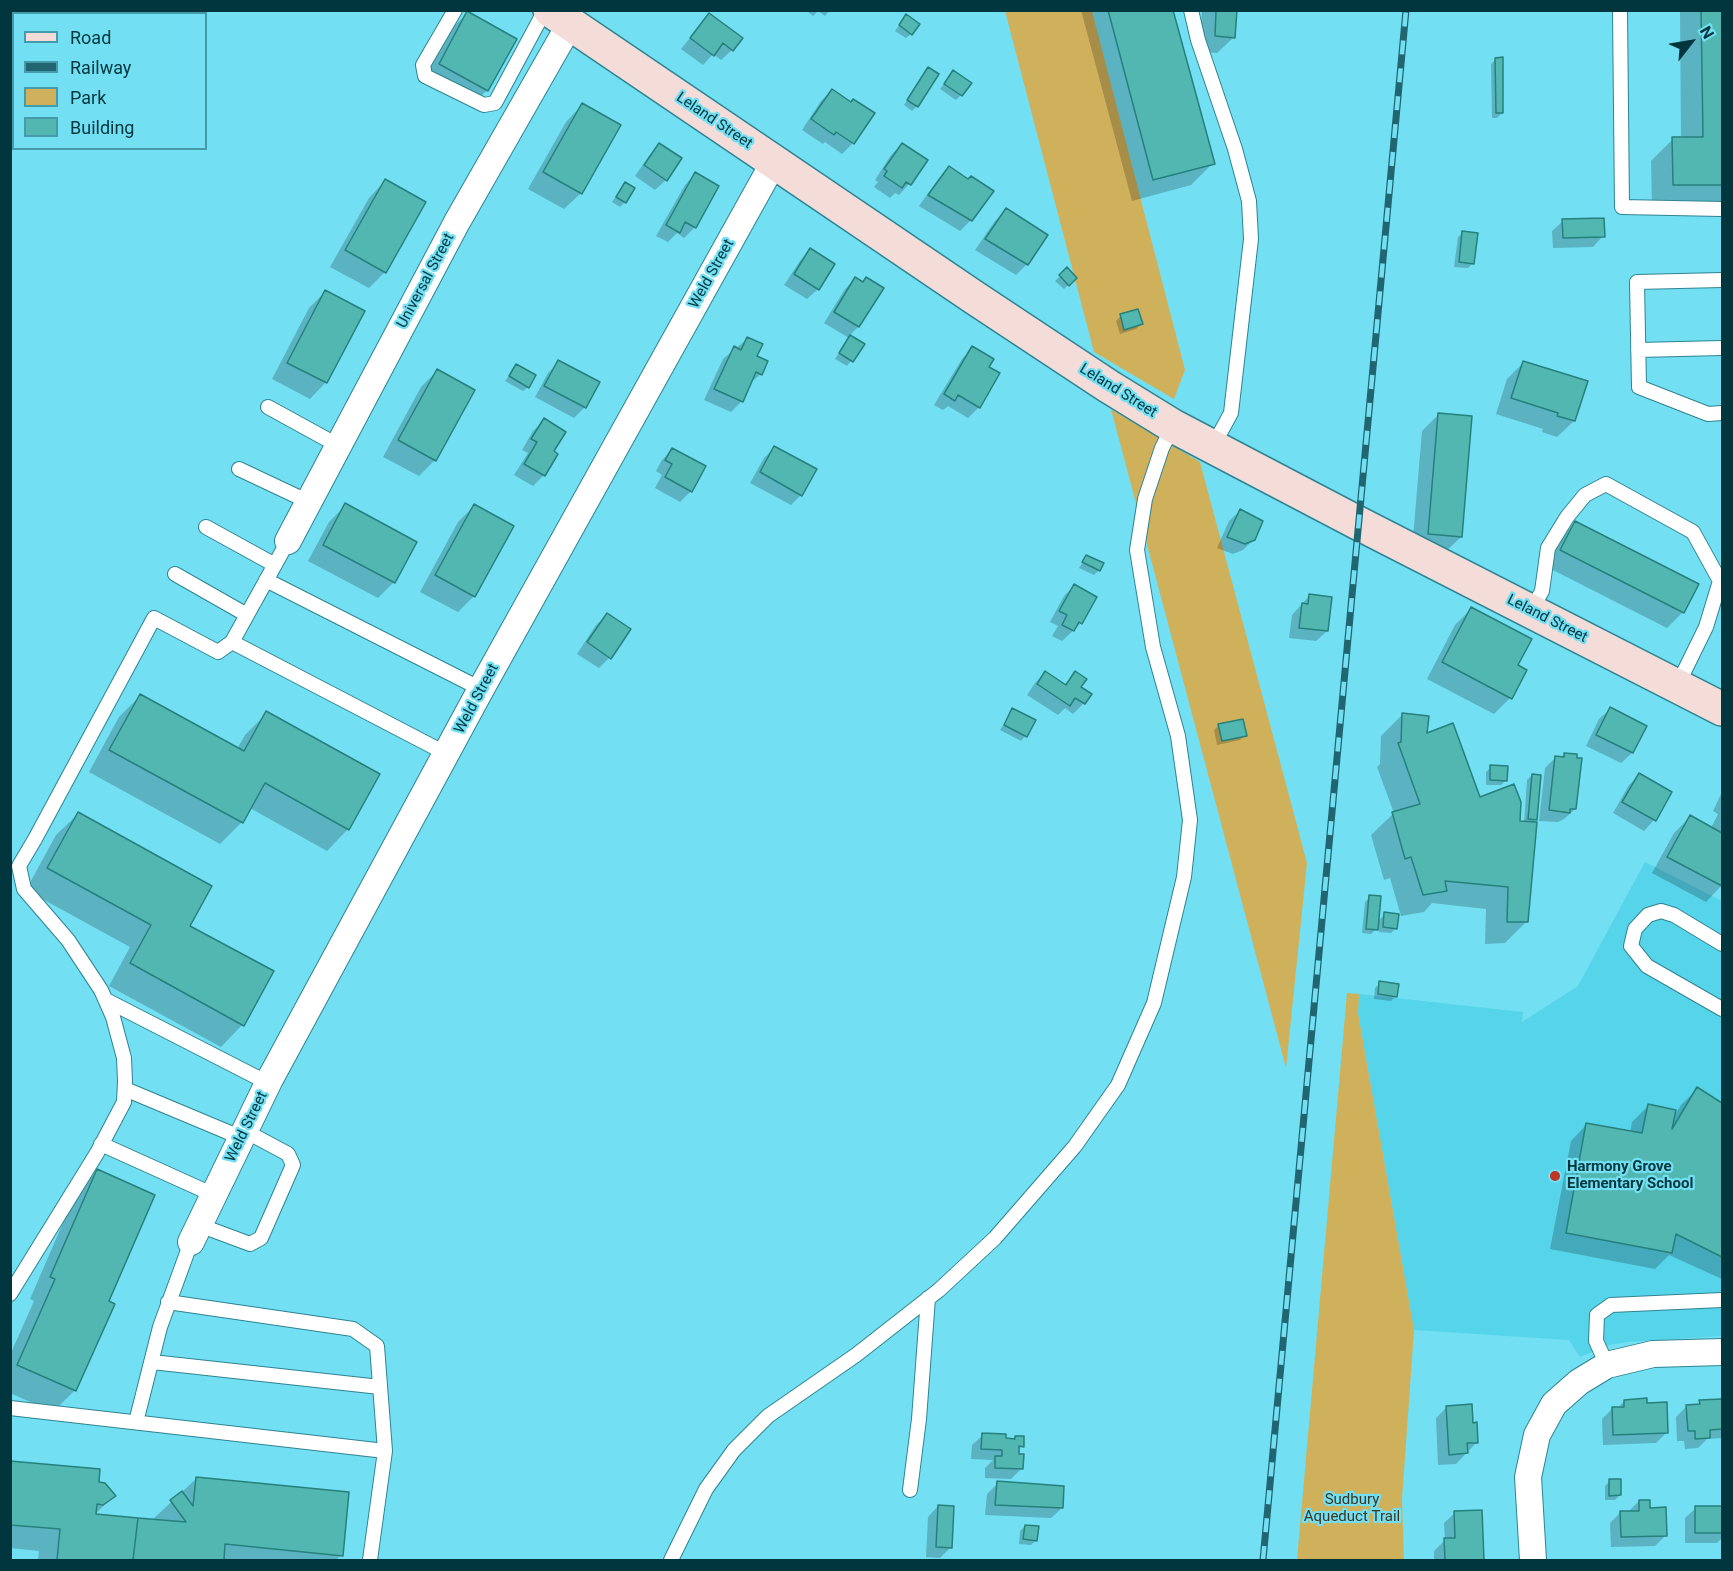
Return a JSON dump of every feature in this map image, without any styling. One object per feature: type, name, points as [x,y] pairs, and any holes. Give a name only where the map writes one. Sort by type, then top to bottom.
[{"type":"street","name":"Leland Street","points":[[555,15],[1098,380],[1173,426],[1722,710]]},
{"type":"street","name":"Universal Street","points":[[288,542],[457,222],[555,15]]},
{"type":"street","name":"Weld Street","points":[[195,1234],[268,1083],[482,689],[774,162]]},
{"type":"street","points":[[1533,1560],[1528,1476],[1537,1435],[1554,1404],[1579,1382],[1608,1365],[1653,1354],[1722,1352]]},
{"type":"lane","points":[[455,10],[423,65],[425,76],[484,105],[495,103],[555,15]]},
{"type":"lane","points":[[1191,10],[1198,40],[1235,149],[1249,201],[1251,239],[1231,414],[1212,447]]},
{"type":"lane","points":[[1620,10],[1622,207],[1722,209]]},
{"type":"lane","points":[[1722,280],[1637,282],[1640,387],[1708,414],[1722,413]]},
{"type":"lane","points":[[1638,350],[1722,348]]},
{"type":"lane","points":[[268,407],[339,446]]},
{"type":"lane","points":[[671,1560],[706,1489],[734,1450],[768,1416],[856,1355],[928,1298],[995,1238],[1075,1146],[1118,1084],[1154,1003],[1184,877],[1190,820],[1178,736],[1153,647],[1137,550],[1145,499],[1162,448],[1173,426]]},
{"type":"lane","points":[[239,469],[309,502]]},
{"type":"lane","points":[[1531,611],[1542,591],[1548,548],[1567,517],[1585,495],[1606,484],[1693,532],[1720,581],[1706,627],[1677,686]]},
{"type":"lane","points":[[206,527],[275,565]]},
{"type":"lane","points":[[10,1294],[101,1144],[124,1102],[125,1089],[124,1058],[106,1000],[68,940],[24,889],[19,866],[154,618],[218,652],[232,642],[288,542]]},
{"type":"lane","points":[[176,574],[247,615]]},
{"type":"lane","points":[[266,580],[482,689]]},
{"type":"lane","points":[[232,642],[447,754]]},
{"type":"lane","points":[[1722,944],[1674,915],[1661,911],[1648,915],[1635,929],[1631,946],[1647,966],[1722,1009]]},
{"type":"lane","points":[[106,1000],[268,1083]]},
{"type":"lane","points":[[125,1089],[288,1154],[293,1165],[261,1238],[250,1244],[195,1234],[168,1302],[136,1422]]},
{"type":"lane","points":[[101,1144],[214,1195]]},
{"type":"lane","points":[[910,1490],[919,1419],[928,1298]]},
{"type":"lane","points":[[1608,1365],[1596,1341],[1597,1315],[1611,1305],[1722,1300]]},
{"type":"lane","points":[[168,1302],[353,1329],[377,1346],[385,1451],[370,1560]]},
{"type":"lane","points":[[152,1362],[380,1387]]},
{"type":"lane","points":[[10,1408],[385,1451]]},
{"type":"shaded area","name":"Harmony Grove Elementary School","points":[[1645,862],[1722,901],[1722,1336],[1627,1342],[1609,1345],[1580,1357],[1569,1340],[1414,1330],[1358,1013],[1359,994],[1523,1012],[1522,1022],[1578,986]]},
{"type":"green space","points":[[1005,11],[1092,11],[1185,370],[1174,399],[1094,352]]},
{"type":"green space","points":[[1111,409],[1200,462],[1307,863],[1286,1068]]},
{"type":"green space","name":"Sudbury Aqueduct Trail","points":[[1347,993],[1359,994],[1358,1013],[1414,1330],[1402,1499],[1404,1560],[1297,1560]]},
{"type":"building","points":[[1108,10],[1173,10],[1215,164],[1153,180]]},
{"type":"building","points":[[1216,10],[1237,10],[1235,38],[1215,36]]},
{"type":"building","points":[[1701,10],[1722,10],[1722,185],[1673,185],[1672,137],[1703,137]]},
{"type":"building","points":[[467,11],[517,39],[488,91],[439,64]]},
{"type":"building","points":[[709,13],[743,38],[733,51],[723,43],[714,56],[690,38]]},
{"type":"building","points":[[906,14],[920,24],[912,35],[899,25]]},
{"type":"building","points":[[1503,57],[1503,113],[1496,113],[1495,58]]},
{"type":"building","points":[[928,67],[939,74],[918,107],[907,100]]},
{"type":"building","points":[[953,70],[972,83],[962,96],[944,84]]},
{"type":"building","points":[[832,89],[851,102],[853,99],[875,113],[854,144],[836,132],[834,135],[811,119]]},
{"type":"building","points":[[582,103],[621,125],[582,194],[543,172]]},
{"type":"building","points":[[659,143],[682,158],[667,181],[644,165]]},
{"type":"building","points":[[902,143],[928,160],[911,185],[906,182],[902,188],[884,176],[887,171],[884,169]]},
{"type":"building","points":[[949,166],[968,179],[971,176],[994,191],[972,221],[928,195]]},
{"type":"building","points":[[695,172],[719,186],[696,228],[685,222],[680,233],[666,225]]},
{"type":"building","points":[[385,179],[426,202],[386,273],[345,250]]},
{"type":"building","points":[[625,182],[635,188],[626,203],[616,197]]},
{"type":"building","points":[[1006,208],[1048,235],[1028,265],[985,239]]},
{"type":"building","points":[[1604,218],[1605,237],[1563,238],[1562,219]]},
{"type":"building","points":[[1462,231],[1478,233],[1474,264],[1459,262]]},
{"type":"building","points":[[810,248],[835,264],[819,290],[794,274]]},
{"type":"building","points":[[1067,267],[1077,278],[1069,286],[1059,275]]},
{"type":"building","points":[[855,277],[863,282],[866,277],[884,288],[859,327],[834,312]]},
{"type":"building","points":[[325,290],[365,311],[327,383],[287,363]]},
{"type":"building","points":[[1138,309],[1143,324],[1124,330],[1120,314]]},
{"type":"building","points":[[850,335],[865,344],[853,362],[839,353]]},
{"type":"building","points":[[747,337],[763,344],[757,356],[768,361],[762,375],[756,372],[743,402],[714,389],[734,346],[741,350]]},
{"type":"building","points":[[972,346],[994,359],[989,367],[1000,373],[980,408],[958,395],[955,401],[944,394]]},
{"type":"building","points":[[558,360],[600,382],[586,408],[544,386]]},
{"type":"building","points":[[1523,361],[1588,381],[1575,421],[1511,398]]},
{"type":"building","points":[[516,364],[536,375],[529,388],[509,376]]},
{"type":"building","points":[[437,369],[475,390],[436,461],[398,440]]},
{"type":"building","points":[[1438,413],[1472,416],[1462,537],[1428,534]]},
{"type":"building","points":[[544,418],[566,432],[554,451],[558,454],[545,476],[524,464],[537,442],[531,439]]},
{"type":"building","points":[[774,446],[817,469],[802,496],[760,472]]},
{"type":"building","points":[[672,448],[706,466],[692,492],[665,477],[672,464],[665,460]]},
{"type":"building","points":[[345,503],[417,542],[395,583],[323,545]]},
{"type":"building","points":[[474,504],[514,526],[475,597],[435,575]]},
{"type":"building","points":[[1240,509],[1263,521],[1255,540],[1245,544],[1227,537]]},
{"type":"building","points":[[1575,521],[1699,584],[1684,613],[1560,550]]},
{"type":"building","points":[[1086,555],[1104,563],[1100,571],[1082,562]]},
{"type":"building","points":[[1074,584],[1097,597],[1082,624],[1079,622],[1074,631],[1062,625],[1067,615],[1059,611]]},
{"type":"building","points":[[1309,594],[1332,597],[1328,631],[1299,628],[1302,603],[1308,604]]},
{"type":"building","points":[[1471,607],[1532,639],[1518,665],[1527,670],[1512,699],[1442,662]]},
{"type":"building","points":[[607,613],[631,629],[611,659],[587,642]]},
{"type":"building","points":[[1045,671],[1066,685],[1075,671],[1087,679],[1081,687],[1092,694],[1085,704],[1075,698],[1070,706],[1037,684]]},
{"type":"building","points":[[140,694],[244,751],[266,711],[380,774],[349,830],[265,783],[243,823],[109,750]]},
{"type":"building","points":[[1610,707],[1647,726],[1633,753],[1596,735]]},
{"type":"building","points":[[1012,708],[1036,720],[1027,737],[1004,725]]},
{"type":"building","points":[[1402,713],[1429,716],[1427,733],[1453,723],[1480,797],[1514,784],[1521,802],[1520,821],[1537,822],[1528,922],[1507,922],[1508,887],[1445,881],[1447,891],[1423,895],[1411,857],[1405,859],[1392,812],[1420,804],[1398,743],[1401,742]]},
{"type":"building","points":[[1243,719],[1247,736],[1222,741],[1218,724]]},
{"type":"building","points":[[1564,753],[1577,754],[1577,758],[1582,758],[1576,809],[1570,809],[1570,813],[1549,810],[1555,756],[1564,757]]},
{"type":"building","points":[[1490,765],[1508,766],[1507,781],[1490,780]]},
{"type":"building","points":[[1639,773],[1672,792],[1656,821],[1622,802]]},
{"type":"building","points":[[1532,774],[1541,775],[1537,820],[1528,819]]},
{"type":"building","points":[[78,812],[212,886],[190,926],[274,971],[244,1026],[130,963],[151,925],[47,868]]},
{"type":"building","points":[[1690,815],[1722,833],[1722,886],[1667,857]]},
{"type":"building","points":[[1369,895],[1381,896],[1378,930],[1366,929]]},
{"type":"building","points":[[1384,912],[1399,914],[1397,929],[1383,927]]},
{"type":"building","points":[[1379,981],[1399,984],[1397,997],[1378,994]]},
{"type":"building","points":[[1697,1087],[1722,1103],[1722,1257],[1676,1234],[1672,1253],[1566,1233],[1586,1123],[1642,1133],[1648,1104],[1676,1110],[1672,1129]]},
{"type":"building","points":[[97,1169],[155,1195],[109,1301],[115,1304],[76,1391],[17,1365],[55,1279],[50,1277]]},
{"type":"building","points":[[1647,1398],[1647,1403],[1667,1402],[1668,1433],[1613,1435],[1612,1407],[1624,1407],[1624,1400]]},
{"type":"building","points":[[1722,1399],[1722,1429],[1710,1430],[1710,1438],[1695,1439],[1695,1431],[1688,1431],[1686,1405],[1700,1404],[1699,1400]]},
{"type":"building","points":[[1472,1404],[1473,1423],[1477,1422],[1478,1443],[1467,1443],[1468,1453],[1449,1455],[1446,1406]]},
{"type":"building","points":[[982,1433],[1006,1434],[1006,1438],[1015,1439],[1015,1436],[1024,1436],[1024,1447],[1019,1446],[1019,1454],[1024,1454],[1023,1469],[995,1468],[995,1456],[1002,1456],[1002,1450],[981,1449]]},
{"type":"building","points":[[10,1461],[100,1469],[99,1482],[105,1483],[116,1496],[103,1505],[97,1504],[96,1514],[138,1518],[133,1560],[57,1560],[60,1529],[10,1525]]},
{"type":"building","points":[[196,1477],[349,1492],[343,1556],[225,1544],[224,1560],[133,1560],[138,1518],[186,1522],[170,1500],[182,1491],[193,1506]]},
{"type":"building","points":[[1609,1479],[1621,1479],[1621,1495],[1609,1496]]},
{"type":"building","points":[[997,1481],[1064,1486],[1063,1508],[995,1505]]},
{"type":"building","points":[[1639,1500],[1650,1500],[1650,1508],[1666,1507],[1667,1536],[1621,1537],[1620,1511],[1639,1511]]},
{"type":"building","points":[[938,1505],[954,1506],[952,1548],[936,1547]]},
{"type":"building","points":[[1695,1506],[1722,1506],[1722,1533],[1695,1533]]},
{"type":"building","points":[[1482,1510],[1484,1560],[1445,1560],[1444,1538],[1455,1538],[1454,1511]]},
{"type":"building","points":[[1025,1525],[1039,1526],[1037,1541],[1023,1539]]},
{"type":"railway","points":[[1263,1560],[1406,10]]},
{"type":"place","name":"Harmony Grove Elementary School","points":[[1555,1176]]}]
